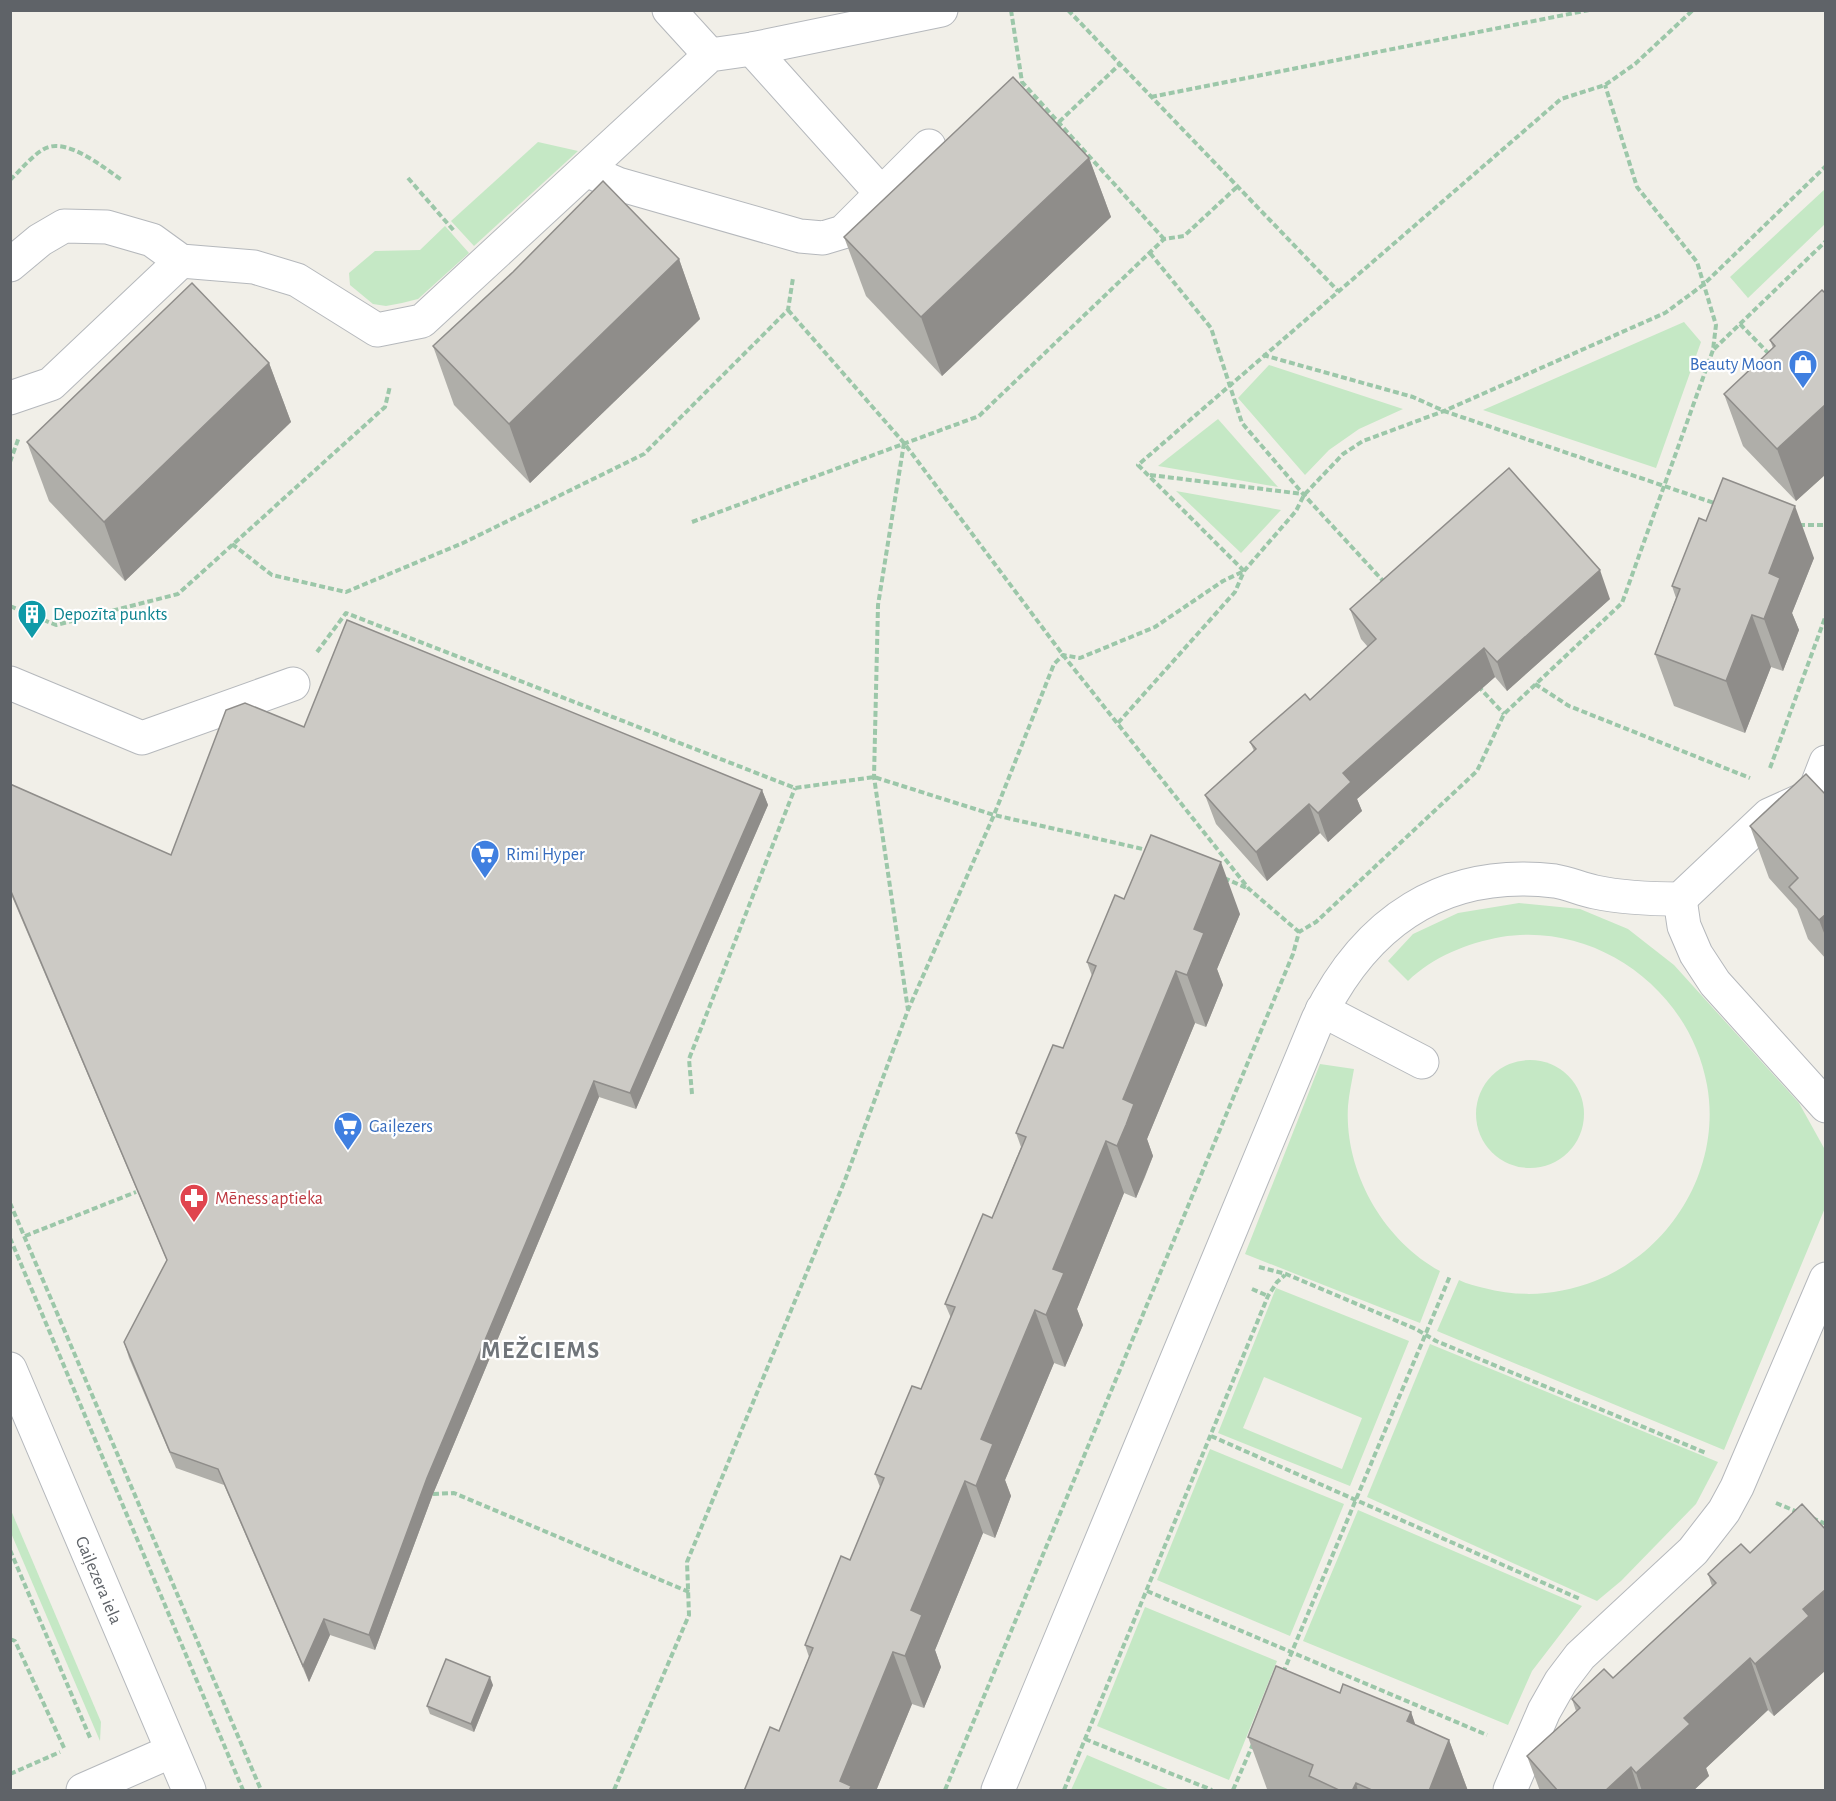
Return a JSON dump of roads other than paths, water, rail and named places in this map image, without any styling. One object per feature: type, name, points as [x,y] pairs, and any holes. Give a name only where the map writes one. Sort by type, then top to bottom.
[{"type":"street","points":[[669,10],[710,55]]},
{"type":"street","points":[[10,265],[40,240],[64,226],[107,227],[152,240],[181,261],[254,267],[297,280],[378,330],[422,321],[710,55],[752,50],[941,10]]},
{"type":"street","points":[[752,50],[882,194]]},
{"type":"street","points":[[586,170],[618,184],[800,236],[823,238],[843,232],[929,146]]},
{"type":"street","points":[[16,412],[51,384],[181,261]]},
{"type":"street","points":[[10,683],[142,738],[293,684]]},
{"type":"street","points":[[998,1791],[1322,1010],[1354,959],[1383,930],[1414,907],[1447,891],[1481,882],[1517,878],[1557,882],[1596,892],[1639,898],[1680,899],[1769,815],[1814,793],[1826,762]]},
{"type":"street","points":[[1680,899],[1684,926],[1696,954],[1715,983],[1826,1106]]},
{"type":"street","points":[[1322,1010],[1422,1062]]},
{"type":"street","points":[[1510,1791],[1544,1711],[1561,1681],[1581,1656],[1694,1551],[1720,1518],[1740,1478],[1826,1279]]},
{"type":"street","name":"Gaiļezera iela","points":[[10,1369],[189,1791]]},
{"type":"street","points":[[96,1785],[172,1751]]},
{"type":"place","name":"Beauty Moon","points":[[1803,390]]},
{"type":"place","name":"Depozīta punkts","points":[[32,640]]},
{"type":"place","name":"Rimi Hyper","points":[[485,880]]},
{"type":"place","name":"Gaiļezers","points":[[348,1152]]},
{"type":"place","name":"Mēness aptieka","points":[[194,1224]]},
{"type":"district","name":"MEŽCIEMS","points":[[541,1350]]}]
